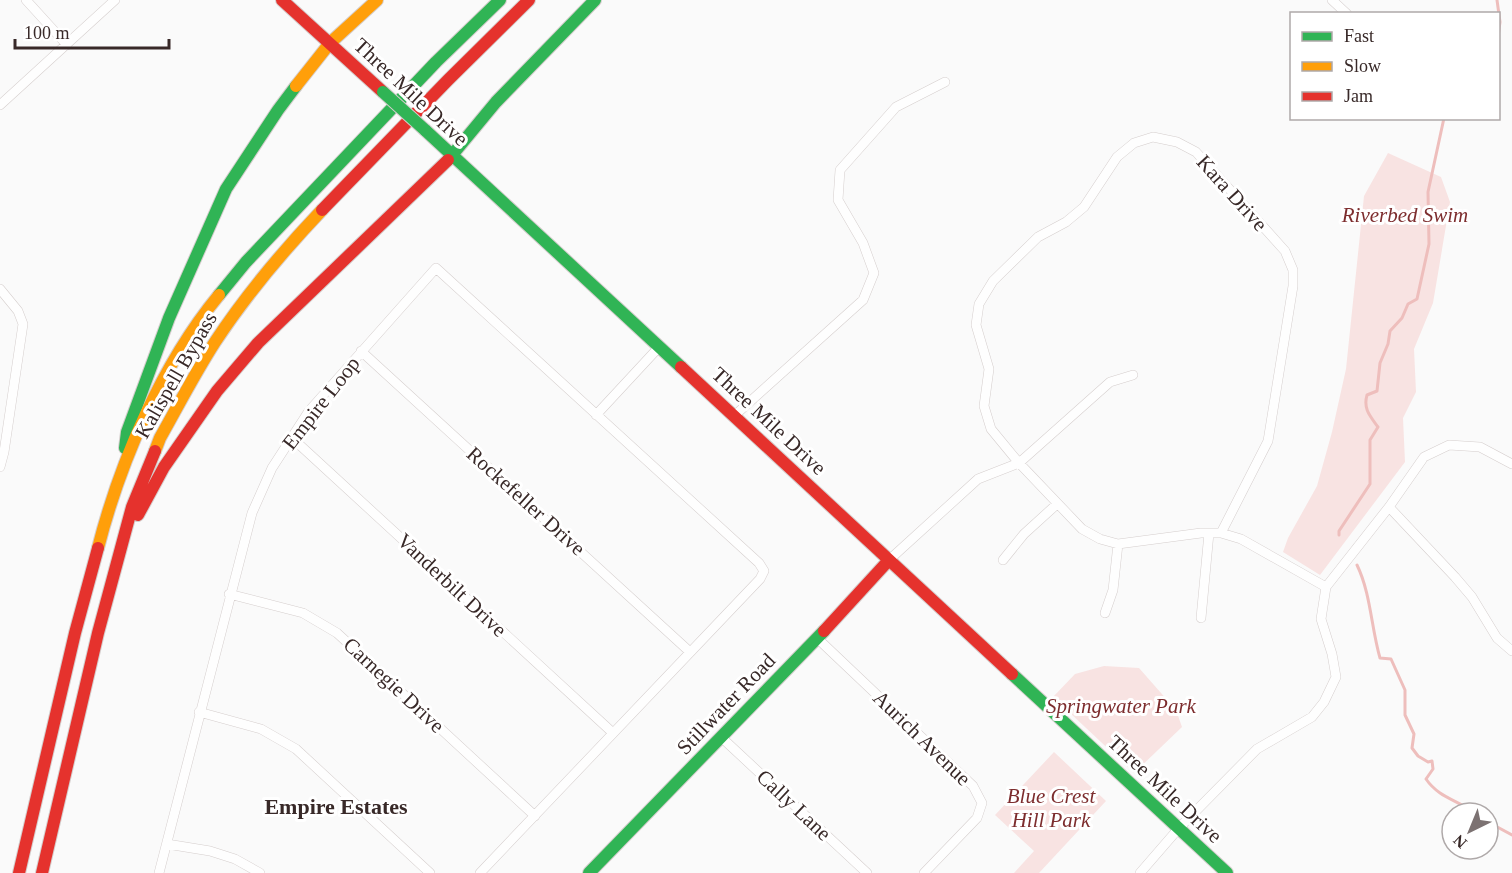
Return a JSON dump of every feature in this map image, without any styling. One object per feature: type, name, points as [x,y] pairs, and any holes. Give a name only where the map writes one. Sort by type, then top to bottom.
[{"type":"main road","name":"Three Mile Drive","points":[[282,0],[660,346],[1227,873]]},
{"type":"main road","points":[[121,473],[127,432],[146,375],[226,189],[278,110],[330,43],[377,0]]},
{"type":"main road","name":"Kalispell Bypass","points":[[19,873],[75,633],[109,505],[136,437],[174,361],[215,300],[286,219],[436,62],[500,0]]},
{"type":"main road","name":"Kalispell Bypass","points":[[42,873],[98,633],[132,507],[160,438],[213,345],[236,311],[301,232],[529,0]]},
{"type":"main road","points":[[123,542],[164,467],[217,391],[258,343],[452,156],[496,102],[595,0]]},
{"type":"main road","name":"Stillwater Road","points":[[589,873],[818,638],[889,560]]},
{"type":"street","points":[[26,0],[68,45]]},
{"type":"street","points":[[0,105],[115,0]]},
{"type":"street","points":[[1332,0],[1345,12]]},
{"type":"street","points":[[734,416],[863,300],[874,273],[863,243],[838,200],[840,170],[896,107],[945,82]]},
{"type":"street","name":"Kara Drive","points":[[1118,543],[1100,539],[1082,529],[1019,463],[991,429],[984,406],[990,369],[976,325],[979,304],[993,281],[1038,237],[1066,222],[1084,207],[1117,157],[1134,143],[1153,138],[1177,142],[1196,152],[1285,251],[1293,270],[1293,286],[1268,441],[1221,533]]},
{"type":"street","name":"Empire Loop","points":[[159,873],[229,594],[252,513],[272,468],[309,411],[436,268],[759,563],[764,571],[760,579],[480,873]]},
{"type":"street","points":[[0,289],[18,312],[23,324],[0,467]]},
{"type":"street","points":[[596,415],[660,346]]},
{"type":"street","name":"Rockefeller Drive","points":[[361,351],[690,651]]},
{"type":"street","points":[[889,560],[978,479],[1019,463],[1110,382],[1133,375]]},
{"type":"street","name":"Vanderbilt Drive","points":[[291,437],[612,733]]},
{"type":"street","points":[[1140,873],[1179,828],[1257,749],[1312,717],[1324,702],[1336,677],[1332,654],[1321,619],[1326,586],[1389,507],[1425,457],[1449,445],[1480,447],[1512,464]]},
{"type":"street","points":[[1003,560],[1024,534],[1057,504]]},
{"type":"street","points":[[1389,507],[1455,577],[1472,597],[1497,638],[1512,651]]},
{"type":"street","points":[[1201,618],[1209,533]]},
{"type":"street","points":[[1105,613],[1113,591],[1118,543],[1221,533],[1241,539],[1326,586]]},
{"type":"street","name":"Carnegie Drive","points":[[229,594],[303,613],[338,633],[535,816]]},
{"type":"street","name":"Aurich Avenue","points":[[818,638],[973,786],[982,803],[977,818],[924,873]]},
{"type":"street","points":[[199,712],[261,729],[296,749],[430,873]]},
{"type":"street","name":"Cally Lane","points":[[721,737],[867,873]]},
{"type":"street","points":[[166,844],[210,851],[235,859],[260,873]]},
{"type":"green space","name":"Riverbed Swim","points":[[1388,153],[1441,177],[1450,202],[1433,303],[1414,349],[1416,392],[1403,418],[1405,462],[1320,575],[1283,552],[1288,538],[1317,486],[1332,432],[1346,369],[1364,196]]},
{"type":"green space","name":"Springwater Park","points":[[1104,666],[1139,668],[1176,710],[1182,727],[1134,773],[1053,697],[1075,674]]},
{"type":"green space","name":"Blue Crest Hill Park","points":[[1054,752],[1106,801],[1039,873],[1014,873],[1034,851],[995,815]]},
{"type":"waterway","points":[[1497,0],[1499,12]]},
{"type":"waterway","points":[[1339,535],[1339,531],[1370,484],[1370,440],[1378,427],[1367,408],[1367,395],[1377,391],[1380,363],[1388,344],[1390,331],[1402,318],[1408,304],[1417,299],[1429,244],[1428,192],[1444,120]]},
{"type":"waterway","points":[[1357,565],[1368,599],[1380,658],[1391,659],[1405,690],[1405,715],[1414,734],[1412,748],[1418,756],[1428,762],[1432,761],[1433,769],[1426,779],[1443,795],[1454,801]]},
{"type":"waterway","points":[[1500,828],[1512,835]]},
{"type":"traffic: fast","points":[[219,295],[246,262],[436,62],[500,0]]},
{"type":"traffic: fast","points":[[448,160],[496,102],[595,0]]},
{"type":"traffic: fast","points":[[125,448],[127,432],[169,318],[226,189],[296,86]]},
{"type":"traffic: fast","points":[[383,92],[425,130]]},
{"type":"traffic: fast","points":[[425,130],[681,367]]},
{"type":"traffic: fast","points":[[589,873],[824,631]]},
{"type":"traffic: fast","points":[[1012,674],[1227,873]]},
{"type":"traffic: slow","points":[[296,86],[330,43],[377,0]]},
{"type":"traffic: slow","points":[[155,451],[194,378],[239,307],[293,241],[322,210]]},
{"type":"traffic: slow","points":[[98,548],[118,482],[145,415],[179,352],[219,295]]},
{"type":"traffic: jam","points":[[282,0],[383,92]]},
{"type":"traffic: jam","points":[[322,210],[529,0]]},
{"type":"traffic: jam","points":[[138,515],[164,467],[217,391],[258,343],[448,160]]},
{"type":"traffic: jam","points":[[681,367],[1012,674]]},
{"type":"traffic: jam","points":[[42,873],[98,633],[132,507],[155,451]]},
{"type":"traffic: jam","points":[[19,873],[75,633],[98,548]]},
{"type":"traffic: jam","points":[[824,631],[889,560]]},
{"type":"district","name":"Empire Estates","points":[[336,806]]}]
